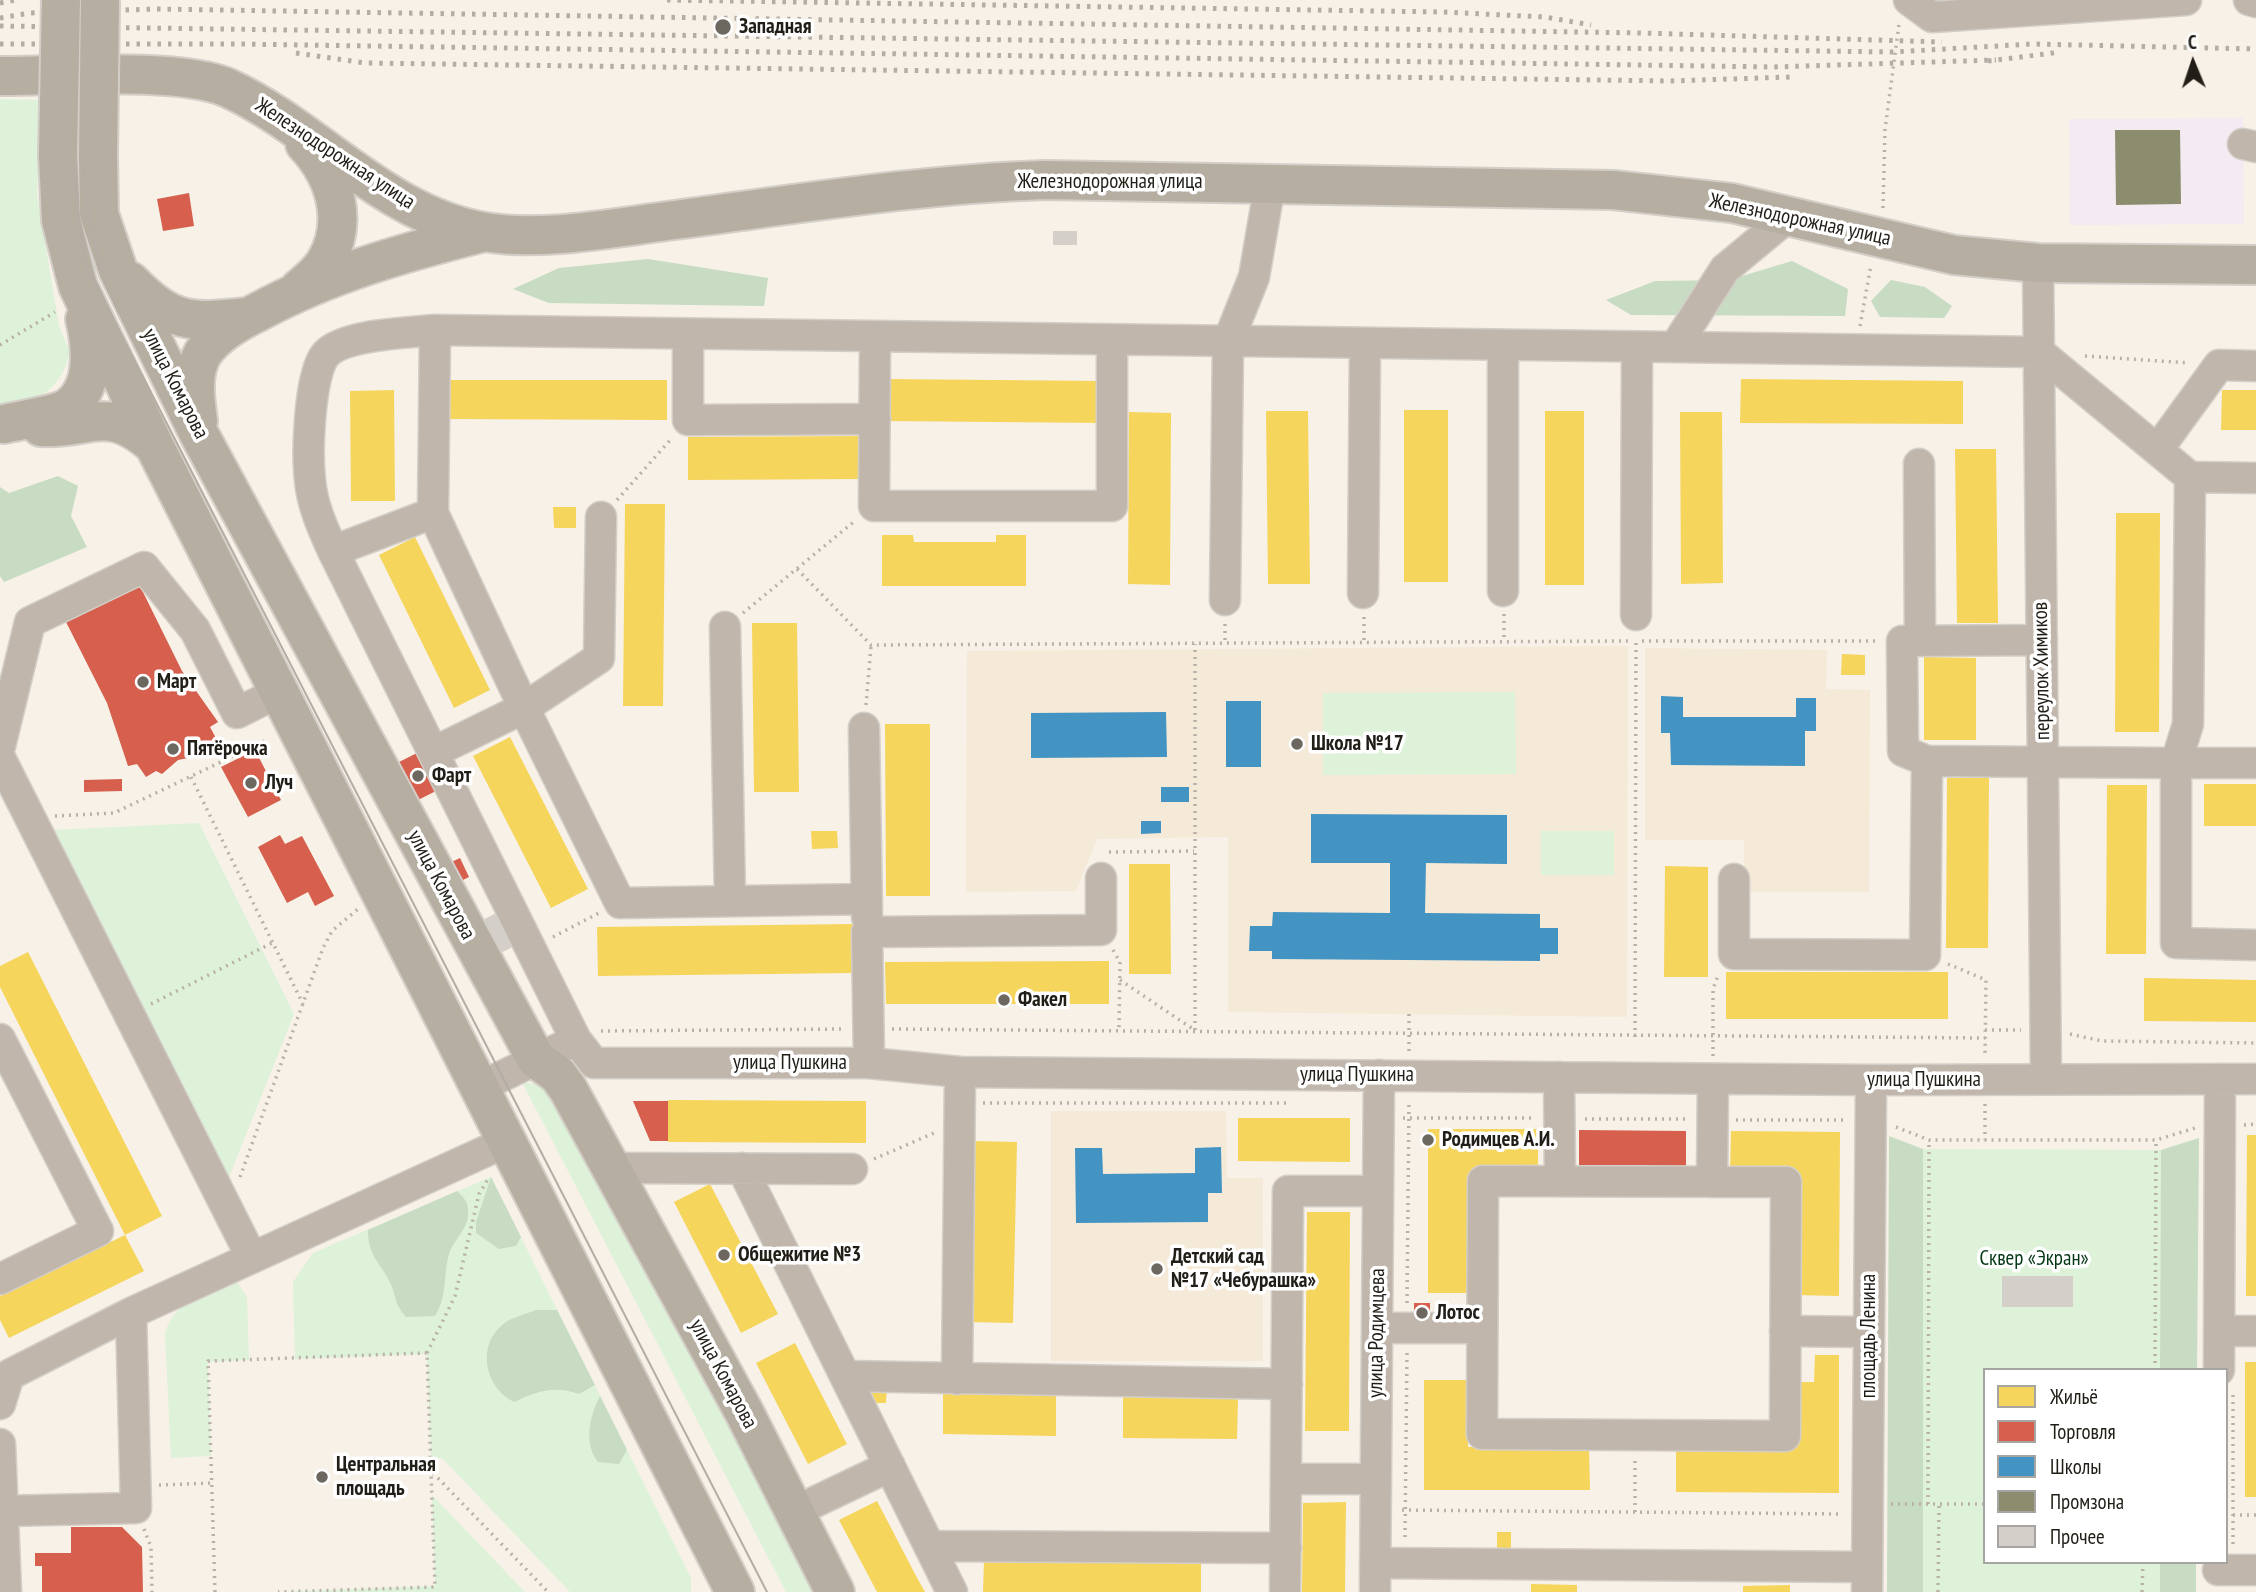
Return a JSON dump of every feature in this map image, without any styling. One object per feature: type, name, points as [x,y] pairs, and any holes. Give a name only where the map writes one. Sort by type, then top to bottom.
[{"type":"main road","name":"улица Комарова","points":[[61,0],[58,155],[61,219],[71,296],[154,445],[735,1592]]},
{"type":"main road","name":"улица Комарова","points":[[100,0],[97,156],[99,214],[118,270],[199,434],[536,1059],[558,1075],[568,1089],[796,1511],[835,1592]]},
{"type":"main road","name":"Железнодорожная улица","points":[[0,76],[197,79],[226,87],[261,106],[402,202],[485,232],[565,233],[975,182],[1045,180],[1613,190],[1732,203],[1954,255],[2038,262],[2256,265]]},
{"type":"main road","points":[[261,106],[314,154],[330,180],[337,200],[338,225],[325,263],[299,290]]},
{"type":"main road","points":[[199,434],[194,389],[202,355],[216,337],[299,290],[361,266],[485,232]]},
{"type":"main road","points":[[118,270],[153,305],[174,317],[210,321],[248,317]]},
{"type":"main road","points":[[2,423],[67,408],[87,387],[89,334],[71,296]]},
{"type":"main road","points":[[2,423],[50,427],[92,420],[117,423],[137,430],[154,445]]},
{"type":"street","points":[[1905,7],[1932,17],[2186,0]]},
{"type":"street","points":[[2249,0],[2256,2]]},
{"type":"street","points":[[1225,600],[1228,342],[1254,277],[1270,184]]},
{"type":"street","points":[[1675,348],[1726,270],[1789,216]]},
{"type":"street","name":"переулок Химиков","points":[[2038,262],[2046,1079]]},
{"type":"street","points":[[435,330],[433,513],[524,708],[620,902],[866,899]]},
{"type":"street","points":[[480,1087],[584,1035],[435,752],[318,517],[310,481],[313,379],[327,354],[354,340],[435,330],[2039,352],[2190,477],[2256,478]]},
{"type":"street","points":[[688,335],[688,420],[875,419]]},
{"type":"street","points":[[875,337],[874,506],[1111,506],[1112,340]]},
{"type":"street","points":[[1363,593],[1365,344]]},
{"type":"street","points":[[1503,345],[1503,591]]},
{"type":"street","points":[[1631,628],[1637,347]]},
{"type":"street","points":[[2158,449],[2219,365],[2256,366]]},
{"type":"street","points":[[1919,464],[1903,751],[1927,761],[2256,763]]},
{"type":"street","points":[[2190,477],[2188,724],[2176,763],[2176,943],[2256,944]]},
{"type":"street","points":[[333,551],[433,513]]},
{"type":"street","points":[[435,752],[524,708],[599,658],[601,517]]},
{"type":"street","points":[[0,746],[30,622],[145,567],[195,630],[237,713],[279,692]]},
{"type":"street","points":[[725,627],[730,901]]},
{"type":"street","points":[[1911,641],[2042,640]]},
{"type":"street","points":[[864,728],[869,1063]]},
{"type":"street","points":[[0,758],[253,1258]]},
{"type":"street","points":[[1734,879],[1734,954],[1925,955],[1927,761]]},
{"type":"street","points":[[867,932],[1101,930],[1105,865]]},
{"type":"street","name":"улица Пушкина","points":[[584,1035],[594,1063],[869,1063],[960,1072],[1871,1080],[2256,1079]]},
{"type":"street","points":[[0,1039],[98,1231],[0,1279]]},
{"type":"street","points":[[957,1379],[960,1072]]},
{"type":"street","name":"улица Родимцева","points":[[1375,1578],[1379,1075]]},
{"type":"street","points":[[1559,1077],[1560,1181]]},
{"type":"street","points":[[1712,1182],[1713,1079]]},
{"type":"street","points":[[2219,1368],[2220,1079]]},
{"type":"street","name":"площадь Ленина","points":[[1867,1580],[1871,1080]]},
{"type":"street","points":[[0,1405],[4,1366],[131,1313],[508,1141]]},
{"type":"street","points":[[612,1168],[852,1169]]},
{"type":"street","points":[[742,1168],[952,1592]]},
{"type":"street","points":[[1483,1181],[1560,1181],[1786,1182],[1785,1436],[1482,1434],[1483,1181]]},
{"type":"street","points":[[1285,1592],[1288,1191],[1378,1191]]},
{"type":"street","points":[[3,1511],[136,1497],[131,1313]]},
{"type":"street","points":[[1377,1328],[1482,1328]]},
{"type":"street","points":[[1785,1331],[1869,1332]]},
{"type":"street","points":[[2219,1331],[2256,1331]]},
{"type":"street","points":[[845,1376],[1287,1384]]},
{"type":"street","points":[[0,1444],[6,1592]]},
{"type":"street","points":[[796,1511],[890,1466]]},
{"type":"street","points":[[1286,1479],[1375,1479]]},
{"type":"street","points":[[929,1546],[1286,1548]]},
{"type":"street","points":[[2218,1575],[2256,1570]]},
{"type":"street","points":[[1375,1578],[1867,1580]]},
{"type":"path","points":[[1882,217],[1891,73],[1905,7]]},
{"type":"path","points":[[1860,350],[1861,309],[1872,256]]},
{"type":"path","points":[[0,345],[71,296]]},
{"type":"path","points":[[2039,352],[2219,365]]},
{"type":"path","points":[[601,517],[688,420]]},
{"type":"path","points":[[725,627],[874,506]]},
{"type":"path","points":[[797,569],[871,645],[1195,644],[1631,628]]},
{"type":"path","points":[[1635,1037],[1636,640],[1911,641]]},
{"type":"path","points":[[1195,644],[1195,1030]]},
{"type":"path","points":[[864,728],[871,645]]},
{"type":"path","points":[[30,817],[114,813],[191,777],[303,1004]]},
{"type":"path","points":[[1105,865],[1195,851]]},
{"type":"path","points":[[547,940],[620,902]]},
{"type":"path","points":[[228,1208],[332,931],[364,905]]},
{"type":"path","points":[[130,1015],[272,943]]},
{"type":"path","points":[[1925,955],[1986,981]]},
{"type":"path","points":[[1119,1029],[1120,962]]},
{"type":"path","points":[[1119,980],[1195,1030]]},
{"type":"path","points":[[1713,989],[1713,1079]]},
{"type":"path","points":[[1409,1014],[1409,1075]]},
{"type":"path","points":[[584,1035],[869,1029],[1119,1029],[1713,1038],[1985,1038]]},
{"type":"path","points":[[1985,1030],[2046,1030],[2102,1041],[2256,1043]]},
{"type":"path","points":[[852,1169],[960,1112],[1295,1102]]},
{"type":"path","points":[[1378,1118],[1882,1121],[1929,1140],[2156,1140],[2206,1125],[2220,1125]]},
{"type":"path","points":[[1928,1504],[1929,1140]]},
{"type":"path","points":[[2155,1368],[2156,1140]]},
{"type":"path","points":[[278,1592],[435,1587],[427,1353],[455,1296],[479,1194],[491,1175]]},
{"type":"path","points":[[215,1592],[208,1362],[427,1353]]},
{"type":"path","points":[[1634,1512],[1635,1435]]},
{"type":"path","points":[[432,1471],[548,1592]]},
{"type":"path","points":[[152,1592],[151,1547],[136,1497],[212,1483]]},
{"type":"path","points":[[1375,1510],[1868,1514],[1880,1504],[1983,1504]]},
{"type":"path","points":[[1938,1592],[1939,1504]]},
{"type":"path","points":[[2228,1515],[2256,1515]]},
{"type":"path","points":[[2143,1564],[2143,1592]]},
{"type":"shaded area","points":[[2243,118],[2244,224],[2070,225],[2069,119]]},
{"type":"shaded area","name":"Школа №17","points":[[1628,646],[1627,1017],[1228,1012],[1228,837],[1097,839],[1076,891],[966,892],[967,651]]},
{"type":"shaded area","points":[[1645,648],[1827,650],[1826,689],[1870,690],[1869,892],[1744,892],[1744,840],[1645,840]]},
{"type":"shaded area","name":"Детский сад №17 «Чебурашка»","points":[[1051,1111],[1226,1111],[1227,1178],[1263,1178],[1263,1361],[1051,1361]]},
{"type":"green space","points":[[0,99],[40,100],[37,194],[59,326],[70,352],[61,376],[54,385],[36,397],[14,403],[0,403]]},
{"type":"green space","points":[[648,259],[768,278],[764,306],[549,303],[513,289],[559,268]]},
{"type":"green space","points":[[1792,261],[1848,289],[1845,316],[1631,315],[1606,300],[1655,281],[1729,280]]},
{"type":"green space","points":[[1891,280],[1925,287],[1952,306],[1944,318],[1880,317],[1871,301]]},
{"type":"green space","points":[[58,476],[78,486],[71,516],[87,547],[4,582],[0,576],[0,487],[9,493]]},
{"type":"green space","points":[[1515,692],[1516,774],[1323,775],[1323,693]]},
{"type":"green space","points":[[199,823],[294,1014],[225,1187],[54,830]]},
{"type":"green space","points":[[1541,831],[1614,831],[1614,875],[1541,875]]},
{"type":"green space","points":[[522,1082],[548,1086],[825,1592],[786,1592]]},
{"type":"green space","points":[[1889,1136],[1923,1149],[1923,1592],[1887,1592]]},
{"type":"green space","points":[[2199,1138],[2197,1368],[2160,1368],[2161,1150]]},
{"type":"green space","name":"Сквер «Экран»","points":[[1923,1149],[2161,1150],[2160,1368],[1983,1368],[1983,1564],[2160,1564],[2160,1592],[1923,1592]]},
{"type":"green space","points":[[491,1177],[691,1578],[691,1592],[570,1592],[442,1458],[431,1459],[427,1354],[295,1359],[293,1282],[313,1253]]},
{"type":"green space","points":[[491,1177],[521,1237],[516,1246],[499,1249],[476,1233],[476,1222]]},
{"type":"green space","points":[[457,1191],[466,1202],[468,1216],[465,1227],[450,1251],[439,1308],[435,1316],[406,1317],[370,1248],[368,1230]]},
{"type":"green space","points":[[237,1282],[247,1297],[249,1360],[208,1362],[211,1456],[171,1458],[165,1333],[170,1321],[184,1305]]},
{"type":"green space","points":[[536,1310],[557,1310],[595,1385],[579,1394],[546,1390],[514,1402],[497,1388],[491,1379],[487,1357],[493,1336],[508,1321]]},
{"type":"green space","points":[[600,1396],[627,1450],[619,1464],[598,1462],[593,1454],[589,1438],[591,1420]]},
{"type":"green space","points":[[432,1495],[525,1592],[278,1592],[435,1586]]},
{"type":"green space","points":[[2160,1564],[2196,1564],[2196,1592],[2160,1592]]},
{"type":"building: Жильё","points":[[886,379],[1103,381],[1103,423],[885,421]]},
{"type":"building: Жильё","points":[[1741,379],[1963,381],[1963,424],[1740,423]]},
{"type":"building: Жильё","points":[[446,380],[667,380],[667,420],[446,419]]},
{"type":"building: Жильё","points":[[394,390],[395,501],[351,501],[350,391]]},
{"type":"building: Жильё","points":[[2222,390],[2256,390],[2256,430],[2221,430]]},
{"type":"building: Жильё","points":[[1404,410],[1448,410],[1448,582],[1404,582]]},
{"type":"building: Жильё","points":[[1266,411],[1308,411],[1310,584],[1268,584]]},
{"type":"building: Жильё","points":[[1545,411],[1584,411],[1584,585],[1545,585]]},
{"type":"building: Жильё","points":[[1129,412],[1171,413],[1170,585],[1128,584]]},
{"type":"building: Жильё","points":[[1680,412],[1722,412],[1723,583],[1681,584]]},
{"type":"building: Жильё","points":[[862,436],[863,479],[688,480],[688,437]]},
{"type":"building: Жильё","points":[[1955,449],[1996,449],[1998,623],[1957,623]]},
{"type":"building: Жильё","points":[[625,504],[665,504],[663,706],[623,706]]},
{"type":"building: Жильё","points":[[553,507],[576,507],[576,528],[554,528]]},
{"type":"building: Жильё","points":[[2116,513],[2160,513],[2159,732],[2115,732]]},
{"type":"building: Жильё","points":[[882,535],[913,535],[914,542],[996,542],[996,535],[1026,535],[1026,586],[882,586]]},
{"type":"building: Жильё","points":[[415,537],[490,690],[454,708],[379,555]]},
{"type":"building: Жильё","points":[[752,623],[797,623],[799,792],[754,792]]},
{"type":"building: Жильё","points":[[1842,654],[1865,655],[1865,675],[1841,675]]},
{"type":"building: Жильё","points":[[1924,657],[1976,658],[1976,740],[1924,740]]},
{"type":"building: Жильё","points":[[885,724],[930,724],[930,896],[886,896]]},
{"type":"building: Жильё","points":[[510,737],[588,889],[551,908],[473,756]]},
{"type":"building: Жильё","points":[[1947,778],[1989,778],[1988,948],[1946,948]]},
{"type":"building: Жильё","points":[[2204,784],[2256,784],[2256,826],[2204,826]]},
{"type":"building: Жильё","points":[[2107,785],[2147,785],[2146,954],[2106,954]]},
{"type":"building: Жильё","points":[[811,831],[837,831],[838,848],[812,849]]},
{"type":"building: Жильё","points":[[1129,864],[1170,864],[1171,974],[1129,974]]},
{"type":"building: Жильё","points":[[1665,866],[1708,867],[1708,977],[1664,977]]},
{"type":"building: Жильё","points":[[854,924],[854,973],[598,976],[597,927]]},
{"type":"building: Жильё","points":[[28,952],[162,1216],[125,1235],[0,987],[0,966]]},
{"type":"building: Жильё","points":[[1109,961],[1109,1004],[886,1004],[885,962]]},
{"type":"building: Жильё","points":[[1726,972],[1948,972],[1948,1019],[1726,1019]]},
{"type":"building: Жильё","points":[[2144,978],[2256,980],[2256,1022],[2144,1021]]},
{"type":"building: Жильё","points":[[668,1100],[866,1101],[866,1143],[668,1142]]},
{"type":"building: Жильё","points":[[1238,1118],[1350,1118],[1350,1162],[1238,1161]]},
{"type":"building: Жильё","points":[[1428,1129],[1538,1129],[1538,1172],[1470,1172],[1469,1293],[1428,1293]]},
{"type":"building: Жильё","points":[[1731,1131],[1840,1132],[1839,1296],[1796,1295],[1797,1174],[1730,1173]]},
{"type":"building: Жильё","points":[[2247,1135],[2256,1135],[2256,1296],[2246,1296]]},
{"type":"building: Жильё","points":[[972,1141],[1017,1142],[1013,1323],[969,1322]]},
{"type":"building: Жильё","name":"Общежитие №3","points":[[710,1184],[778,1314],[741,1333],[674,1202]]},
{"type":"building: Жильё","points":[[1307,1212],[1350,1212],[1349,1431],[1305,1431]]},
{"type":"building: Жильё","points":[[125,1235],[144,1271],[9,1338],[0,1320],[0,1296]]},
{"type":"building: Жильё","points":[[795,1343],[847,1444],[808,1464],[756,1363]]},
{"type":"building: Жильё","points":[[1815,1355],[1839,1355],[1839,1493],[1676,1492],[1676,1449],[1794,1450],[1795,1382],[1814,1382]]},
{"type":"building: Жильё","points":[[2245,1362],[2256,1362],[2256,1497],[2245,1497]]},
{"type":"building: Жильё","points":[[1424,1380],[1468,1380],[1468,1447],[1589,1447],[1590,1490],[1424,1490]]},
{"type":"building: Жильё","points":[[867,1383],[887,1383],[886,1403],[867,1403]]},
{"type":"building: Жильё","points":[[943,1394],[1056,1395],[1056,1436],[943,1434]]},
{"type":"building: Жильё","points":[[1123,1397],[1238,1399],[1237,1439],[1123,1438]]},
{"type":"building: Жильё","points":[[877,1501],[925,1592],[877,1592],[839,1520]]},
{"type":"building: Жильё","points":[[1346,1502],[1345,1592],[1302,1592],[1303,1503]]},
{"type":"building: Жильё","points":[[1497,1532],[1511,1532],[1511,1549],[1497,1548]]},
{"type":"building: Жильё","points":[[984,1561],[1201,1563],[1201,1592],[983,1592]]},
{"type":"building: Жильё","points":[[1531,1584],[1577,1585],[1577,1592],[1531,1592]]},
{"type":"building: Жильё","points":[[1790,1585],[1790,1592],[1743,1592],[1743,1586]]},
{"type":"building: Торговля","points":[[189,193],[194,226],[163,231],[157,199]]},
{"type":"building: Торговля","name":"Март","points":[[138,582],[182,671],[218,722],[210,727],[217,740],[203,748],[203,755],[178,760],[162,774],[156,771],[146,777],[137,764],[128,766],[107,703],[64,618]]},
{"type":"building: Торговля","name":"Луч","points":[[255,750],[281,800],[248,817],[221,767]]},
{"type":"building: Торговля","name":"Фарт","points":[[421,751],[440,789],[416,801],[397,763]]},
{"type":"building: Торговля","points":[[122,779],[122,791],[84,792],[84,780]]},
{"type":"building: Торговля","points":[[280,835],[285,844],[302,836],[334,896],[315,906],[308,892],[287,903],[258,847]]},
{"type":"building: Торговля","points":[[460,858],[469,877],[455,884],[445,865]]},
{"type":"building: Торговля","points":[[633,1101],[668,1101],[668,1141],[650,1141]]},
{"type":"building: Торговля","points":[[1579,1130],[1686,1131],[1686,1174],[1579,1173]]},
{"type":"building: Торговля","name":"Лотос","points":[[1414,1303],[1430,1303],[1430,1322],[1414,1323]]},
{"type":"building: Торговля","points":[[71,1527],[122,1527],[142,1547],[143,1592],[42,1592],[42,1566],[35,1566],[35,1553],[71,1553]]},
{"type":"building: Школы","points":[[1661,696],[1683,697],[1683,717],[1796,717],[1796,698],[1816,698],[1816,731],[1805,731],[1805,766],[1671,765],[1670,733],[1661,733]]},
{"type":"building: Школы","points":[[1226,701],[1261,701],[1261,767],[1226,767]]},
{"type":"building: Школы","points":[[1166,712],[1167,757],[1031,758],[1031,713]]},
{"type":"building: Школы","points":[[1161,787],[1189,787],[1189,802],[1161,802]]},
{"type":"building: Школы","points":[[1311,814],[1507,815],[1507,864],[1426,863],[1425,913],[1540,914],[1540,928],[1558,928],[1558,954],[1540,954],[1540,961],[1272,959],[1272,951],[1249,951],[1250,926],[1272,926],[1273,912],[1390,913],[1390,863],[1311,863]]},
{"type":"building: Школы","points":[[1141,821],[1161,821],[1161,833],[1141,834]]},
{"type":"building: Школы","points":[[1221,1147],[1222,1193],[1208,1193],[1208,1222],[1076,1223],[1075,1148],[1102,1148],[1103,1174],[1195,1173],[1195,1148]]},
{"type":"building: Промзона","points":[[2115,130],[2180,130],[2181,204],[2116,205]]},
{"type":"building: Прочее","points":[[1053,231],[1077,231],[1077,245],[1053,245]]},
{"type":"building: Прочее","points":[[498,912],[516,945],[499,954],[481,921]]},
{"type":"building: Прочее","points":[[2002,1276],[2073,1276],[2073,1307],[2002,1307]]},
{"type":"tram line","points":[[75,0],[75,166],[86,266],[767,1592]]},
{"type":"tram line","points":[[82,158],[98,257],[110,295],[119,313]]},
{"type":"railway","points":[[0,3],[15,0]]},
{"type":"railway","points":[[667,0],[1442,12],[1545,17],[1591,25]]},
{"type":"railway","points":[[0,18],[30,13],[156,9],[1641,33],[1942,42]]},
{"type":"railway","points":[[0,26],[1893,52],[2032,44],[2256,49]]},
{"type":"railway","points":[[0,44],[237,44],[1773,67],[1996,60]]},
{"type":"railway","points":[[1988,61],[2061,52]]},
{"type":"railway","points":[[296,53],[366,63],[1670,81],[1790,77]]},
{"type":"place","name":"Западная","points":[[723,27]]},
{"type":"place","name":"Март","points":[[143,682]]},
{"type":"place","name":"Школа №17","points":[[1297,744]]},
{"type":"place","name":"Пятёрочка","points":[[173,749]]},
{"type":"place","name":"Фарт","points":[[418,776]]},
{"type":"place","name":"Луч","points":[[251,783]]},
{"type":"place","name":"Факел","points":[[1004,1000]]},
{"type":"place","name":"Родимцев А.И.","points":[[1428,1140]]},
{"type":"place","name":"Общежитие №3","points":[[724,1255]]},
{"type":"place","name":"Детский сад №17 «Чебурашка»","points":[[1157,1269]]},
{"type":"place","name":"Лотос","points":[[1422,1313]]},
{"type":"place","name":"Центральная площадь","points":[[322,1477]]}]
